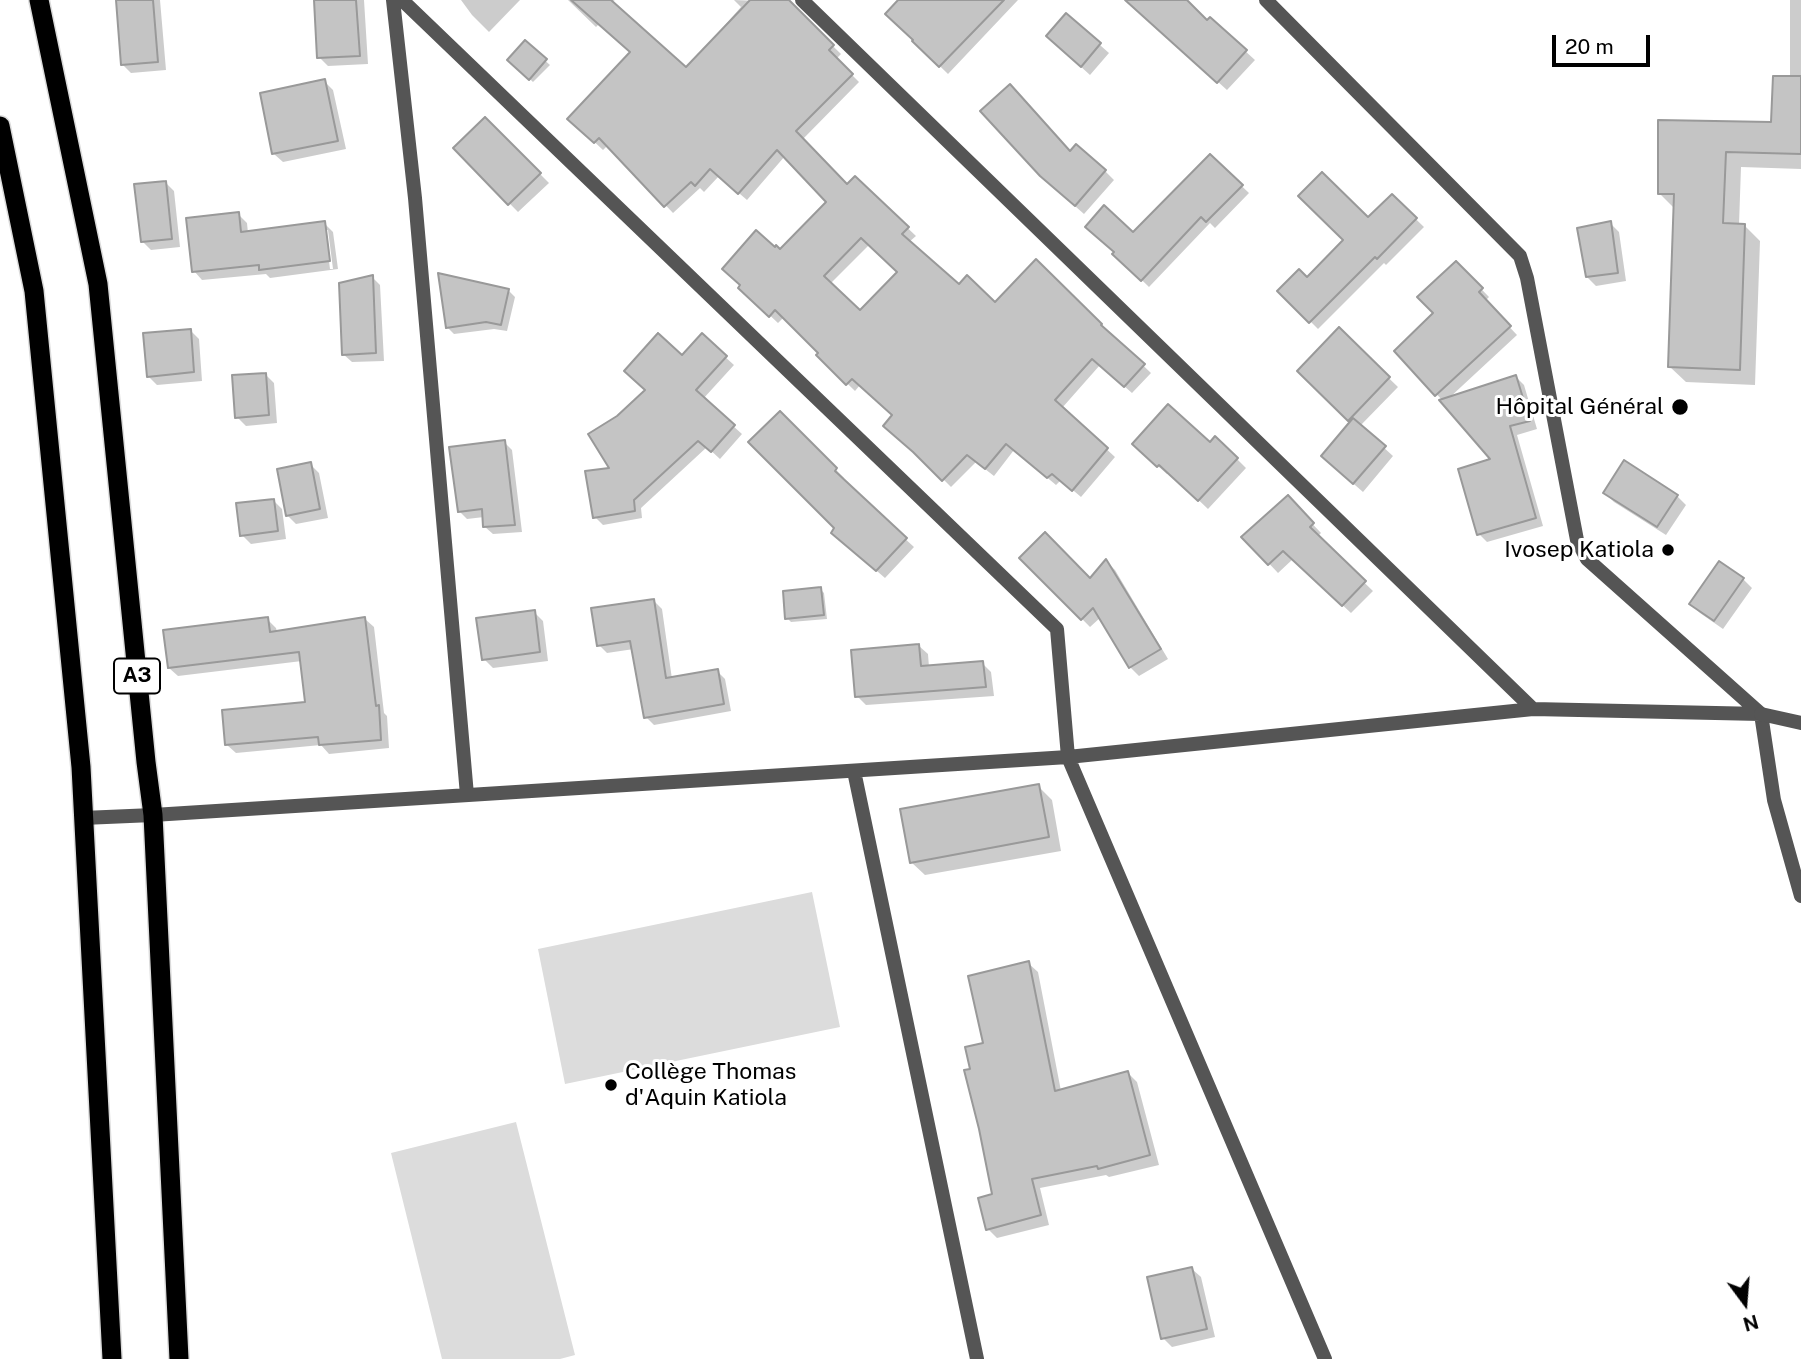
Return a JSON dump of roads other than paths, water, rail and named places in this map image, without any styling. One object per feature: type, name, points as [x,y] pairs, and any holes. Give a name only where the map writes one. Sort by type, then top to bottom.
[{"type":"highway","name":"A3","points":[[39,0],[98,284],[153,815],[179,1359]]},
{"type":"highway","points":[[0,126],[34,291],[81,767],[112,1359]]},
{"type":"street","points":[[393,0],[415,198],[467,795]]},
{"type":"street","points":[[402,0],[1057,629],[1068,757],[1325,1359]]},
{"type":"street","points":[[802,0],[1533,709]]},
{"type":"street","points":[[1266,0],[1520,256],[1527,278],[1577,540],[1587,559],[1762,714],[1774,800],[1801,895]]},
{"type":"street","points":[[83,818],[1068,757],[1533,709],[1762,714],[1801,723]]},
{"type":"street","points":[[854,771],[977,1359]]},
{"type":"place","name":"Hôpital Général","points":[[1680,407]]},
{"type":"place","name":"Ivosep Katiola","points":[[1668,550]]},
{"type":"place","name":"Collège Thomas d'Aquin Katiola","points":[[611,1085]]}]
